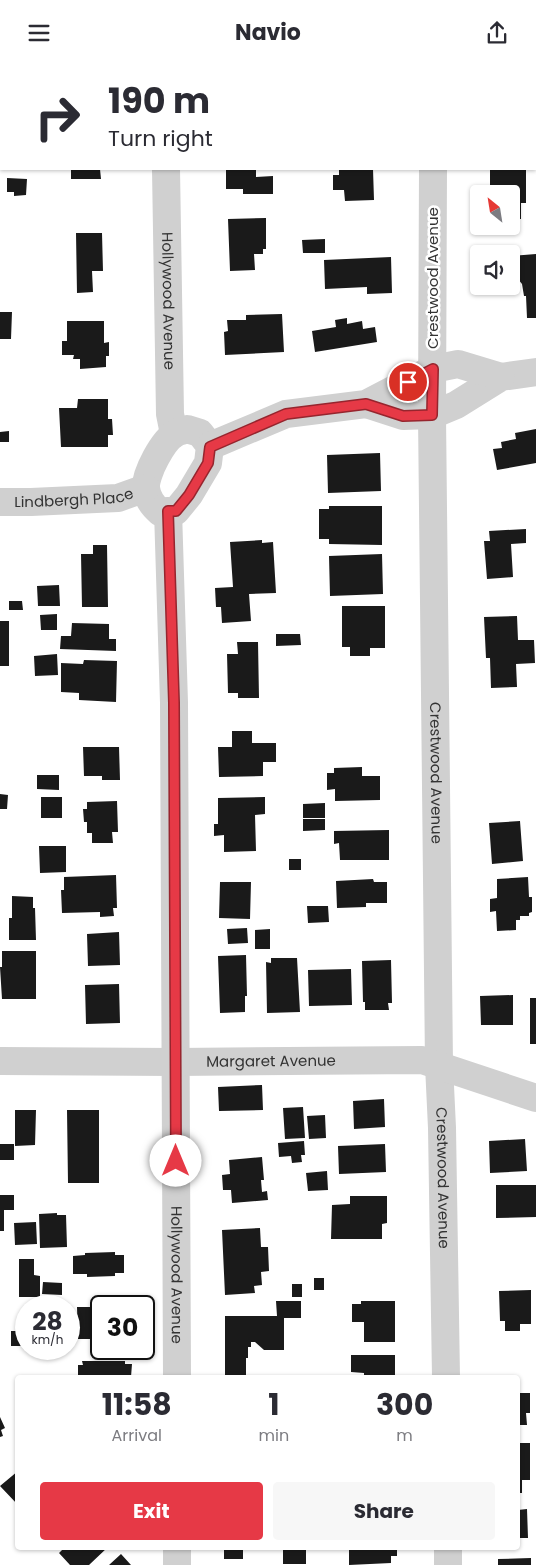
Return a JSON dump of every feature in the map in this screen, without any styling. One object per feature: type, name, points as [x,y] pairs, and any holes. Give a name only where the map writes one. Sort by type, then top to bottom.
[{"type":"street","name":"Hollywood Avenue","points":[[166,170],[170,414],[174,434]]},
{"type":"street","name":"Crestwood Avenue","points":[[433,170],[432,415],[439,1065],[442,1128],[446,1375]]},
{"type":"street","points":[[210,447],[286,414],[366,404],[433,369],[458,364],[501,377]]},
{"type":"street","points":[[366,404],[403,416],[432,415],[456,405],[501,377],[536,372]]},
{"type":"street","points":[[187,429],[200,433],[210,447],[208,463],[189,495],[176,511],[160,512],[152,505],[146,488],[149,471],[160,451],[174,434],[187,429]]},
{"type":"street","name":"Lindbergh Place","points":[[0,502],[118,498],[146,488]]},
{"type":"street","name":"Hollywood Avenue","points":[[168,511],[174,703],[176,1375]]},
{"type":"street","name":"Margaret Avenue","points":[[0,1061],[422,1060],[536,1098]]},
{"type":"street","points":[[177,1550],[177,1565]]},
{"type":"street","points":[[448,1550],[448,1565]]},
{"type":"building","points":[[71,170],[100,170],[101,179],[71,179]]},
{"type":"building","points":[[226,170],[256,170],[256,177],[273,176],[273,194],[243,194],[243,189],[226,189]]},
{"type":"building","points":[[339,170],[373,170],[374,200],[345,201],[344,190],[333,190],[333,175],[339,175]]},
{"type":"building","points":[[490,170],[526,170],[526,203],[521,203],[521,219],[520,185],[490,185]]},
{"type":"building","points":[[7,178],[27,179],[26,195],[14,196],[14,192],[7,192]]},
{"type":"building","points":[[266,218],[266,249],[263,249],[263,254],[254,254],[255,270],[230,271],[228,219]]},
{"type":"building","points":[[76,233],[102,233],[103,271],[92,271],[93,292],[77,293]]},
{"type":"building","points":[[325,239],[325,253],[303,253],[302,240]]},
{"type":"building","points":[[536,254],[536,318],[527,318],[526,296],[524,296],[520,282],[520,255]]},
{"type":"building","points":[[391,257],[392,293],[367,294],[367,287],[325,289],[324,260]]},
{"type":"building","points":[[0,312],[12,312],[11,339],[0,339]]},
{"type":"building","points":[[282,314],[284,352],[225,355],[224,332],[228,331],[227,320],[246,320],[246,315]]},
{"type":"building","points":[[347,318],[347,324],[362,321],[363,329],[375,327],[377,342],[315,352],[312,331],[336,327],[335,320]]},
{"type":"building","points":[[67,321],[104,321],[104,343],[109,342],[109,356],[106,356],[106,367],[80,369],[80,359],[73,359],[74,355],[62,355],[62,341],[67,341]]},
{"type":"building","points":[[78,399],[108,399],[108,419],[112,419],[113,435],[108,435],[108,447],[61,447],[59,408],[77,408]]},
{"type":"building","points":[[536,429],[536,463],[497,470],[493,449],[502,448],[501,442],[516,439],[515,433]]},
{"type":"building","points":[[9,431],[9,442],[0,442],[0,432]]},
{"type":"building","points":[[380,453],[381,491],[328,493],[327,455]]},
{"type":"building","points":[[329,506],[382,506],[382,545],[329,544],[329,539],[319,539],[319,509],[329,509]]},
{"type":"building","points":[[526,529],[526,543],[511,544],[513,577],[487,579],[484,541],[490,541],[489,531]]},
{"type":"building","points":[[262,540],[262,543],[273,542],[276,593],[249,594],[251,621],[222,623],[221,607],[216,607],[215,588],[233,587],[230,542]]},
{"type":"building","points":[[93,545],[107,545],[108,607],[82,607],[81,554],[93,554]]},
{"type":"building","points":[[382,554],[383,594],[330,596],[329,556]]},
{"type":"building","points":[[59,585],[60,606],[38,606],[37,586]]},
{"type":"building","points":[[9,601],[22,601],[23,610],[9,610]]},
{"type":"building","points":[[342,606],[385,606],[385,648],[370,648],[370,656],[350,656],[350,647],[342,647]]},
{"type":"building","points":[[57,614],[57,630],[41,630],[40,615]]},
{"type":"building","points":[[517,616],[518,640],[534,640],[535,663],[516,664],[517,687],[491,688],[490,658],[486,658],[484,617]]},
{"type":"building","points":[[0,621],[9,621],[9,666],[0,666]]},
{"type":"building","points":[[72,623],[109,624],[109,639],[116,639],[116,651],[60,649],[61,636],[71,636]]},
{"type":"building","points":[[276,634],[300,634],[301,645],[276,646]]},
{"type":"building","points":[[237,642],[258,642],[259,698],[238,698],[238,693],[228,693],[227,654],[238,654]]},
{"type":"building","points":[[57,654],[58,675],[35,676],[34,656]]},
{"type":"building","points":[[84,660],[117,661],[116,702],[79,700],[79,693],[61,692],[61,663],[83,664]]},
{"type":"building","points":[[232,731],[252,731],[252,743],[276,743],[276,762],[263,762],[263,776],[219,777],[218,747],[232,747]]},
{"type":"building","points":[[83,747],[119,747],[120,780],[102,780],[102,776],[84,776]]},
{"type":"building","points":[[362,767],[362,776],[380,776],[380,800],[335,801],[335,789],[327,790],[327,773],[334,773],[334,768]]},
{"type":"building","points":[[37,775],[59,775],[59,790],[37,789]]},
{"type":"building","points":[[0,794],[8,795],[7,809],[0,809]]},
{"type":"building","points":[[41,797],[62,797],[62,818],[41,818]]},
{"type":"building","points":[[265,797],[265,814],[255,815],[256,851],[224,852],[224,835],[214,836],[214,824],[218,824],[218,798]]},
{"type":"building","points":[[117,801],[118,832],[112,832],[113,843],[92,843],[92,833],[87,833],[87,822],[84,822],[83,809],[87,809],[87,802]]},
{"type":"building","points":[[325,803],[325,818],[303,818],[303,804]]},
{"type":"building","points":[[303,819],[325,819],[325,830],[303,831]]},
{"type":"building","points":[[520,821],[523,861],[492,864],[489,823]]},
{"type":"building","points":[[389,830],[389,860],[340,860],[339,843],[334,844],[334,831]]},
{"type":"building","points":[[39,846],[66,846],[66,872],[40,873]]},
{"type":"building","points":[[289,859],[301,859],[301,870],[289,870]]},
{"type":"building","points":[[116,875],[117,908],[113,908],[114,916],[100,917],[100,912],[62,913],[61,890],[64,890],[64,877]]},
{"type":"building","points":[[528,877],[529,897],[532,897],[532,912],[529,913],[529,916],[520,916],[520,920],[516,920],[516,930],[497,931],[496,911],[490,912],[490,899],[497,898],[497,879]]},
{"type":"building","points":[[373,879],[374,882],[387,882],[387,903],[366,903],[366,907],[337,908],[336,881]]},
{"type":"building","points":[[220,882],[251,882],[250,919],[219,918]]},
{"type":"building","points":[[12,896],[33,897],[36,940],[9,940]]},
{"type":"building","points":[[307,906],[328,906],[329,922],[308,923]]},
{"type":"building","points":[[247,928],[248,943],[228,944],[227,929]]},
{"type":"building","points":[[270,929],[270,949],[255,949],[255,930]]},
{"type":"building","points":[[119,932],[120,965],[88,966],[87,934]]},
{"type":"building","points":[[2,951],[36,951],[36,999],[2,999],[0,967],[2,967]]},
{"type":"building","points":[[246,955],[247,996],[245,996],[245,1012],[220,1013],[218,956]]},
{"type":"building","points":[[271,958],[297,958],[300,1012],[267,1013],[266,962],[271,963]]},
{"type":"building","points":[[391,960],[392,1003],[388,1003],[389,1010],[365,1010],[365,1002],[363,1002],[362,961]]},
{"type":"building","points":[[351,969],[352,1005],[309,1006],[308,970]]},
{"type":"building","points":[[119,984],[120,1023],[86,1024],[85,985]]},
{"type":"building","points":[[513,995],[513,1025],[481,1025],[480,996]]},
{"type":"building","points":[[530,998],[536,998],[536,1044],[530,1044]]},
{"type":"building","points":[[262,1085],[263,1110],[219,1111],[218,1087]]},
{"type":"building","points":[[384,1099],[385,1127],[354,1129],[353,1101]]},
{"type":"building","points":[[303,1107],[305,1138],[285,1139],[283,1108]]},
{"type":"building","points":[[15,1110],[36,1110],[35,1145],[15,1146]]},
{"type":"building","points":[[67,1110],[99,1110],[99,1183],[68,1183]]},
{"type":"building","points":[[325,1115],[326,1138],[309,1139],[307,1116]]},
{"type":"building","points":[[525,1139],[527,1171],[490,1173],[489,1141]]},
{"type":"building","points":[[304,1141],[305,1155],[301,1155],[302,1162],[292,1163],[291,1156],[279,1157],[278,1143]]},
{"type":"building","points":[[0,1144],[14,1144],[14,1160],[0,1160]]},
{"type":"building","points":[[385,1144],[386,1172],[339,1174],[338,1146]]},
{"type":"building","points":[[262,1157],[264,1180],[261,1180],[262,1192],[267,1191],[268,1200],[232,1203],[231,1190],[223,1190],[222,1175],[230,1174],[229,1160]]},
{"type":"building","points":[[327,1171],[328,1190],[308,1191],[306,1173]]},
{"type":"building","points":[[496,1185],[536,1185],[536,1217],[496,1218]]},
{"type":"building","points":[[0,1195],[14,1195],[14,1210],[4,1210],[4,1231],[0,1231]]},
{"type":"building","points":[[350,1196],[387,1196],[387,1223],[382,1224],[382,1239],[331,1239],[332,1205],[350,1204]]},
{"type":"building","points":[[57,1213],[57,1215],[66,1215],[67,1247],[40,1248],[39,1214]]},
{"type":"building","points":[[36,1222],[37,1244],[15,1245],[14,1223]]},
{"type":"building","points":[[260,1228],[261,1247],[268,1247],[269,1271],[261,1272],[262,1285],[254,1286],[255,1293],[225,1295],[222,1230]]},
{"type":"building","points":[[115,1252],[115,1255],[124,1255],[124,1273],[115,1273],[115,1276],[87,1277],[87,1274],[73,1274],[73,1256],[85,1255],[85,1253]]},
{"type":"building","points":[[19,1259],[34,1259],[34,1275],[40,1276],[40,1295],[19,1295]]},
{"type":"building","points":[[314,1278],[324,1278],[324,1290],[314,1290]]},
{"type":"building","points":[[43,1282],[62,1283],[62,1295],[42,1294]]},
{"type":"building","points":[[292,1284],[302,1284],[302,1297],[292,1297]]},
{"type":"building","points":[[531,1290],[531,1324],[520,1324],[520,1331],[505,1331],[505,1321],[500,1321],[499,1291]]},
{"type":"building","points":[[276,1301],[301,1301],[301,1318],[284,1318],[284,1350],[264,1350],[255,1342],[251,1342],[251,1347],[248,1347],[248,1358],[246,1358],[246,1375],[225,1375],[225,1316],[277,1316]]},
{"type":"building","points":[[361,1301],[395,1301],[395,1342],[364,1342],[364,1322],[352,1322],[352,1304],[361,1304]]},
{"type":"building","points":[[80,1307],[90,1307],[90,1339],[80,1339]]},
{"type":"building","points":[[11,1331],[15,1331],[15,1346],[11,1346]]},
{"type":"building","points":[[351,1355],[395,1355],[395,1375],[364,1375],[364,1373],[351,1372]]},
{"type":"building","points":[[82,1361],[125,1361],[125,1364],[132,1364],[131,1375],[78,1375],[78,1365],[83,1365]]},
{"type":"building","points":[[520,1393],[530,1393],[530,1413],[526,1413],[527,1425],[520,1425]]},
{"type":"building","points":[[0,1417],[5,1428],[1,1430],[3,1436],[0,1437]]},
{"type":"building","points":[[520,1443],[530,1443],[530,1480],[522,1480],[522,1493],[520,1493]]},
{"type":"building","points":[[15,1474],[15,1502],[0,1486]]},
{"type":"building","points":[[527,1509],[528,1538],[520,1538],[520,1510]]},
{"type":"building","points":[[62,1550],[105,1550],[89,1565],[70,1565],[59,1553]]},
{"type":"building","points":[[224,1550],[243,1550],[243,1559],[224,1559]]},
{"type":"building","points":[[283,1550],[306,1550],[306,1564],[283,1564]]},
{"type":"building","points":[[349,1550],[397,1550],[397,1556],[391,1556],[391,1563],[349,1565]]},
{"type":"building","points":[[121,1554],[131,1565],[109,1565]]},
{"type":"building","points":[[531,1558],[531,1565],[498,1565],[498,1559]]},
{"type":"route","points":[[176,1161],[174,703],[168,511],[176,511],[189,495],[208,463],[210,447],[286,414],[366,404],[403,416],[432,415],[433,369],[408,382]]}]
